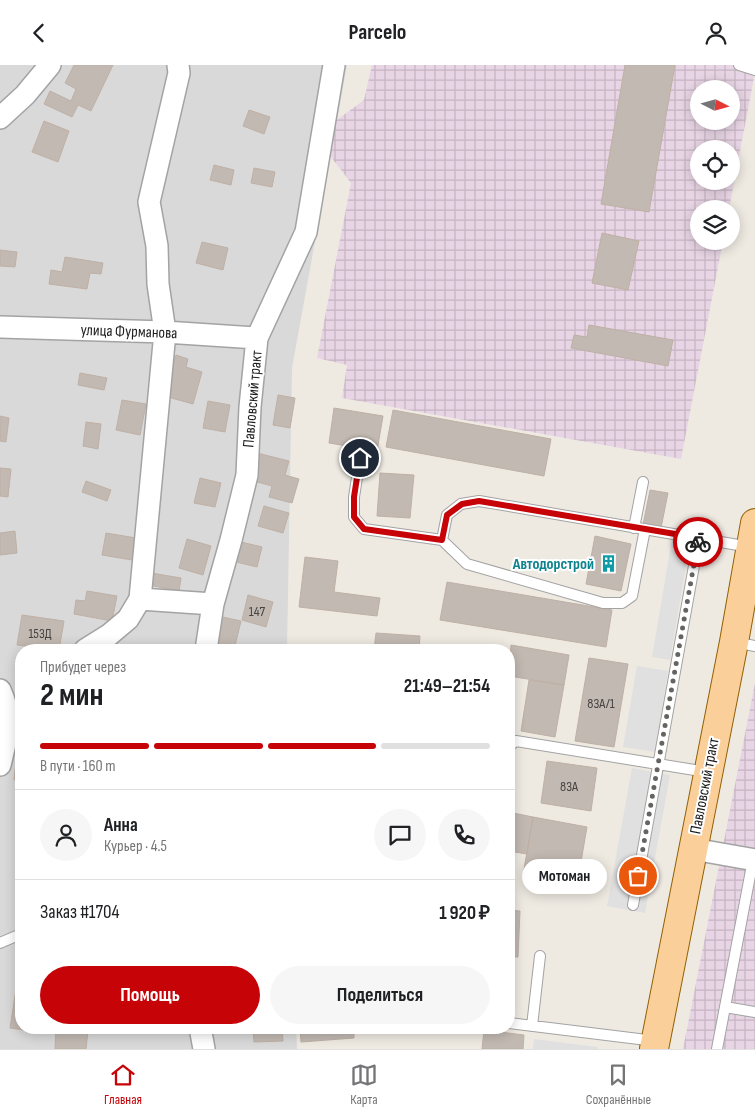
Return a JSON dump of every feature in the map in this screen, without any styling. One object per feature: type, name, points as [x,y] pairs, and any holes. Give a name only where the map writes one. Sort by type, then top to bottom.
[{"type":"main road","name":"Павловский тракт","points":[[655,1045],[708,772],[744,644],[753,535]]},
{"type":"street","points":[[0,118],[25,95],[50,65]]},
{"type":"street","points":[[95,644],[128,619],[140,599],[165,332],[158,284],[157,246],[149,202],[179,73],[178,65]]},
{"type":"street","name":"Павловский тракт","points":[[207,644],[213,603],[247,475],[250,407],[257,338],[306,232],[334,65]]},
{"type":"street","name":"улица Фурманова","points":[[0,327],[165,332],[257,338]]},
{"type":"street","points":[[140,599],[213,603]]},
{"type":"street","points":[[0,765],[7,737],[9,694]]},
{"type":"street","points":[[693,849],[754,860]]},
{"type":"street","points":[[201,1034],[204,1049]]},
{"type":"lane","points":[[739,65],[755,69]]},
{"type":"lane","points":[[360,458],[354,497],[354,517],[364,529],[442,540],[467,564],[603,603],[622,603],[632,596],[643,482]]},
{"type":"lane","points":[[442,540],[447,515],[462,504],[479,501],[699,538],[753,535]]},
{"type":"lane","points":[[633,905],[699,538]]},
{"type":"lane","points":[[515,742],[708,772]]},
{"type":"lane","points":[[717,1049],[754,860]]},
{"type":"lane","points":[[0,943],[15,937]]},
{"type":"lane","points":[[532,1026],[540,957]]},
{"type":"lane","points":[[725,1007],[755,1012]]},
{"type":"lane","points":[[515,1024],[655,1045]]},
{"type":"shaded area","points":[[0,65],[347,65],[292,368],[287,644],[15,644],[15,1034],[296,1034],[297,1049],[0,1049]]},
{"type":"shaded area","points":[[372,65],[755,65],[740,151],[740,140],[690,140],[690,190],[733,190],[731,200],[690,200],[690,250],[721,250],[681,459],[342,398],[347,365],[317,358],[351,183],[328,153],[334,122],[364,100]]},
{"type":"shaded area","points":[[672,539],[690,542],[670,660],[652,657]]},
{"type":"shaded area","points":[[637,666],[668,671],[655,752],[623,747]]},
{"type":"shaded area","points":[[755,683],[755,1049],[683,1049]]},
{"type":"shaded area","points":[[632,768],[670,775],[645,913],[607,906]]},
{"type":"shaded area","points":[[534,1039],[597,1047],[598,1049],[533,1049]]},
{"type":"building","points":[[74,65],[113,65],[91,111],[78,105],[72,117],[44,104],[50,91],[71,101],[76,89],[65,83]]},
{"type":"building","points":[[625,65],[675,65],[649,212],[601,204]]},
{"type":"building","points":[[249,110],[270,117],[264,134],[243,126]]},
{"type":"building","points":[[44,121],[69,131],[58,162],[32,152]]},
{"type":"building","points":[[214,165],[234,170],[231,185],[210,180]]},
{"type":"building","points":[[254,168],[275,172],[272,187],[251,183]]},
{"type":"building","points":[[602,233],[639,241],[628,290],[592,283]]},
{"type":"building","points":[[202,242],[228,248],[223,270],[196,263]]},
{"type":"building","points":[[0,250],[17,252],[15,267],[0,266]]},
{"type":"building","points":[[65,257],[103,263],[101,274],[90,273],[87,289],[49,284],[51,270],[62,272]]},
{"type":"building","points":[[589,325],[673,340],[668,366],[571,348],[574,335],[587,337]]},
{"type":"building","points":[[176,355],[188,359],[186,367],[202,372],[193,404],[164,396]]},
{"type":"building","points":[[80,373],[107,378],[104,390],[78,385]]},
{"type":"building","points":[[278,395],[295,398],[290,428],[273,425]]},
{"type":"building","points":[[122,400],[146,404],[140,435],[116,430]]},
{"type":"building","points":[[208,401],[230,405],[225,432],[203,428]]},
{"type":"building","points":[[334,408],[383,416],[377,451],[329,443]]},
{"type":"building","points":[[393,410],[551,439],[544,476],[386,447]]},
{"type":"building","points":[[0,416],[9,418],[6,442],[0,441]]},
{"type":"building","points":[[86,422],[101,424],[98,449],[83,446]]},
{"type":"building","points":[[257,453],[289,461],[285,475],[299,479],[292,503],[269,497],[272,486],[250,480]]},
{"type":"building","points":[[0,468],[11,469],[8,497],[0,496]]},
{"type":"building","points":[[380,473],[414,475],[410,518],[377,516]]},
{"type":"building","points":[[200,478],[221,483],[215,507],[194,503]]},
{"type":"building","points":[[86,481],[111,490],[107,501],[82,492]]},
{"type":"building","points":[[650,490],[668,493],[661,528],[643,525]]},
{"type":"building","points":[[264,506],[289,513],[283,533],[258,526]]},
{"type":"building","points":[[15,531],[17,553],[0,555],[0,533]]},
{"type":"building","points":[[106,533],[136,538],[132,560],[102,555]]},
{"type":"building","name":"Автодорстрой","points":[[595,536],[631,544],[621,591],[586,584]]},
{"type":"building","points":[[187,539],[211,546],[203,575],[179,568]]},
{"type":"building","points":[[237,541],[262,547],[257,567],[232,561]]},
{"type":"building","points":[[305,557],[338,561],[334,592],[380,598],[377,616],[299,607]]},
{"type":"building","points":[[151,573],[181,578],[179,591],[149,585]]},
{"type":"building","points":[[447,582],[612,610],[606,647],[440,620]]},
{"type":"building","points":[[87,591],[117,596],[112,621],[74,614],[76,600],[85,601]]},
{"type":"building","points":[[248,595],[273,602],[266,627],[242,620]]},
{"type":"building","points":[[22,615],[64,621],[60,644],[17,644]]},
{"type":"building","points":[[218,616],[241,621],[235,644],[213,644]]},
{"type":"building","points":[[376,633],[420,636],[419,644],[375,644]]},
{"type":"building","points":[[515,646],[569,655],[564,685],[515,677]]},
{"type":"building","points":[[589,658],[628,664],[614,747],[575,741]]},
{"type":"building","points":[[529,680],[564,685],[555,737],[521,731]]},
{"type":"building","points":[[547,761],[597,768],[591,811],[541,803]]},
{"type":"building","points":[[515,813],[533,817],[527,854],[515,852]]},
{"type":"building","points":[[533,817],[587,827],[577,885],[523,875]]},
{"type":"building","points":[[515,911],[520,911],[518,957],[515,957]]},
{"type":"building","points":[[15,996],[15,1029],[10,1028]]},
{"type":"building","points":[[56,1034],[88,1034],[86,1049],[55,1049]]},
{"type":"building","points":[[253,1034],[282,1034],[283,1041],[254,1042]]},
{"type":"building","points":[[300,1034],[354,1034],[354,1038],[301,1042]]},
{"type":"building","points":[[484,1034],[524,1035],[523,1049],[482,1049]]},
{"type":"way so far","points":[[638,876],[698,542]]},
{"type":"place","name":"Автодорстрой","points":[[608,564]]},
{"type":"place","name":"Мотоман","points":[[638,876]]},
{"type":"route","points":[[360,458],[354,497],[354,517],[364,529],[442,540],[447,515],[462,504],[479,501],[699,538],[698,542]]}]
